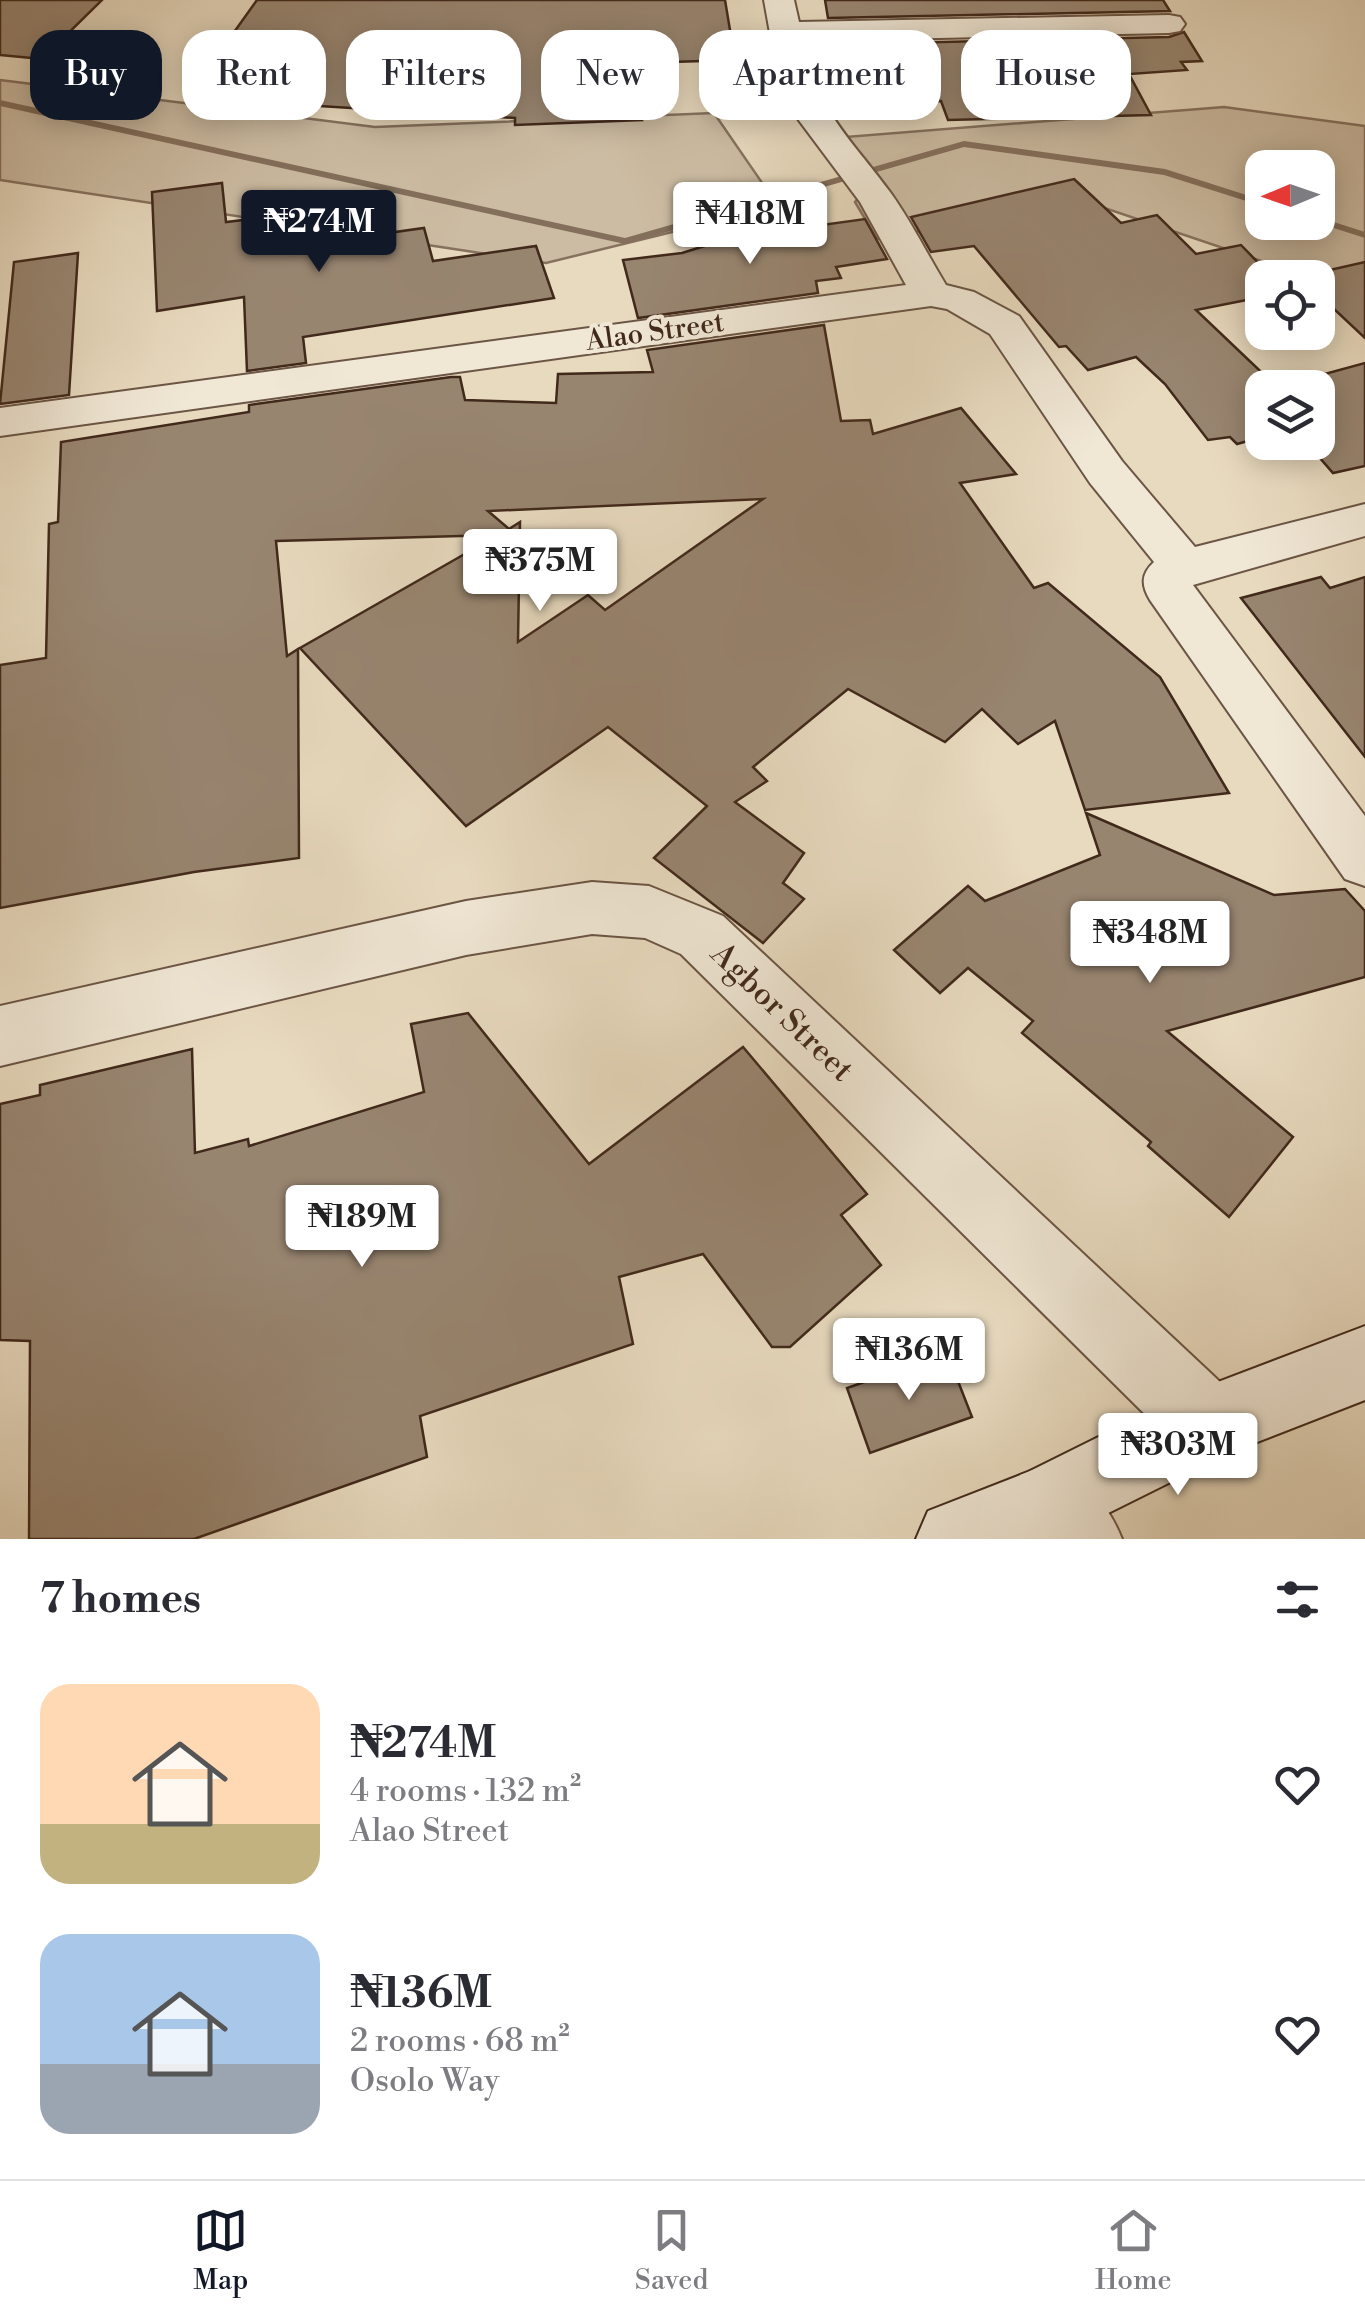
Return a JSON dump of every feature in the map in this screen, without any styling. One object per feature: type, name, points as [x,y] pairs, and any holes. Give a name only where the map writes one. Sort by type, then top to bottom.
[{"type":"street","points":[[932,294],[877,200],[812,115],[796,83],[782,16],[935,26],[1170,24]]},
{"type":"street","name":"Alao Street","points":[[0,422],[932,294],[960,300],[1005,325],[1106,472],[1185,567]]},
{"type":"street","points":[[1365,520],[1185,567],[1168,577],[1172,598],[1365,861]]},
{"type":"street","name":"Agbor Street","points":[[0,1036],[466,928],[592,908],[649,912],[702,935],[1208,1422]]},
{"type":"street","points":[[956,1539],[1065,1521],[1208,1422],[1365,1363]]},
{"type":"shaded area","points":[[0,80],[30,84],[30,120],[162,120],[162,100],[182,103],[182,120],[319,120],[375,127],[544,120],[679,120],[679,114],[699,114],[699,120],[719,120],[778,206],[546,263],[0,180]]},
{"type":"shaded area","points":[[1224,107],[1365,126],[1365,296],[1335,286],[1335,260],[1259,260],[1084,201],[877,239],[855,202],[871,181],[845,137],[1060,120],[1131,120],[1131,114]]},
{"type":"building","points":[[0,0],[102,0],[71,30],[30,30],[30,58],[0,55]]},
{"type":"building","points":[[257,0],[725,0],[730,30],[699,30],[699,61],[679,62],[679,30],[541,30],[541,120],[642,120],[515,125],[515,120],[521,120],[521,30],[346,30],[346,108],[326,106],[326,30],[236,30]]},
{"type":"building","points":[[825,0],[1163,0],[1170,11],[828,18]]},
{"type":"building","points":[[1184,32],[1202,61],[1181,62],[1187,70],[1131,74],[1131,38],[1169,37]]},
{"type":"building","points":[[941,42],[961,42],[961,120],[948,120],[941,101]]},
{"type":"building","points":[[1131,78],[1151,115],[1131,115]]},
{"type":"building","points":[[1074,179],[1121,223],[1157,215],[1196,254],[1241,245],[1256,260],[1245,260],[1245,300],[1196,310],[1259,370],[1245,370],[1245,442],[1237,444],[1230,437],[1208,440],[1165,384],[1136,357],[1088,370],[1066,346],[1059,347],[974,246],[931,252],[911,217]]},
{"type":"building","points":[[222,183],[226,222],[314,212],[317,243],[424,228],[433,261],[536,246],[554,298],[303,337],[306,363],[247,371],[244,297],[157,311],[152,192]]},
{"type":"building","points":[[805,215],[815,226],[865,219],[887,259],[836,267],[841,278],[816,281],[818,293],[638,318],[623,260],[682,253]]},
{"type":"building","points":[[78,253],[69,395],[0,404],[14,262]]},
{"type":"building","points":[[1365,262],[1365,338],[1335,310],[1335,269]]},
{"type":"building","points":[[824,325],[841,421],[870,420],[873,434],[961,408],[1016,474],[960,483],[1034,588],[1048,583],[1160,677],[1229,793],[1085,810],[1055,721],[1018,744],[982,709],[945,742],[848,689],[753,767],[767,781],[735,802],[804,853],[783,883],[804,899],[763,943],[654,858],[707,806],[608,727],[466,826],[300,648],[498,535],[276,541],[287,656],[298,649],[299,858],[194,872],[0,908],[0,665],[46,658],[49,524],[58,522],[61,442],[249,412],[249,405],[451,377],[460,377],[465,400],[556,403],[558,374],[653,372],[647,350]],"holes":[[[763,499],[605,610],[588,595],[518,642],[520,522],[509,529],[488,511]]]},
{"type":"building","points":[[1365,363],[1365,466],[1333,473],[1322,460],[1335,460],[1335,371]]},
{"type":"building","points":[[1321,577],[1330,588],[1365,577],[1365,757],[1241,598]]},
{"type":"building","points":[[1086,813],[1274,895],[1345,889],[1365,911],[1365,977],[1167,1031],[1293,1137],[1229,1217],[1148,1146],[1151,1142],[1022,1033],[1033,1021],[968,968],[940,993],[894,950],[968,886],[985,901],[1100,855]]},
{"type":"building","points":[[468,1013],[589,1164],[743,1047],[867,1194],[841,1215],[881,1265],[790,1347],[772,1347],[703,1254],[619,1277],[633,1344],[420,1416],[427,1457],[194,1539],[29,1539],[30,1341],[0,1340],[0,1104],[40,1095],[40,1085],[192,1049],[195,1153],[248,1139],[249,1146],[424,1092],[411,1024]]},
{"type":"building","points":[[947,1353],[972,1417],[870,1453],[847,1388]]},
{"type":"waterway","points":[[0,103],[625,241],[964,144],[1165,172],[1245,198]]},
{"type":"waterway","points":[[1335,225],[1365,235]]}]
